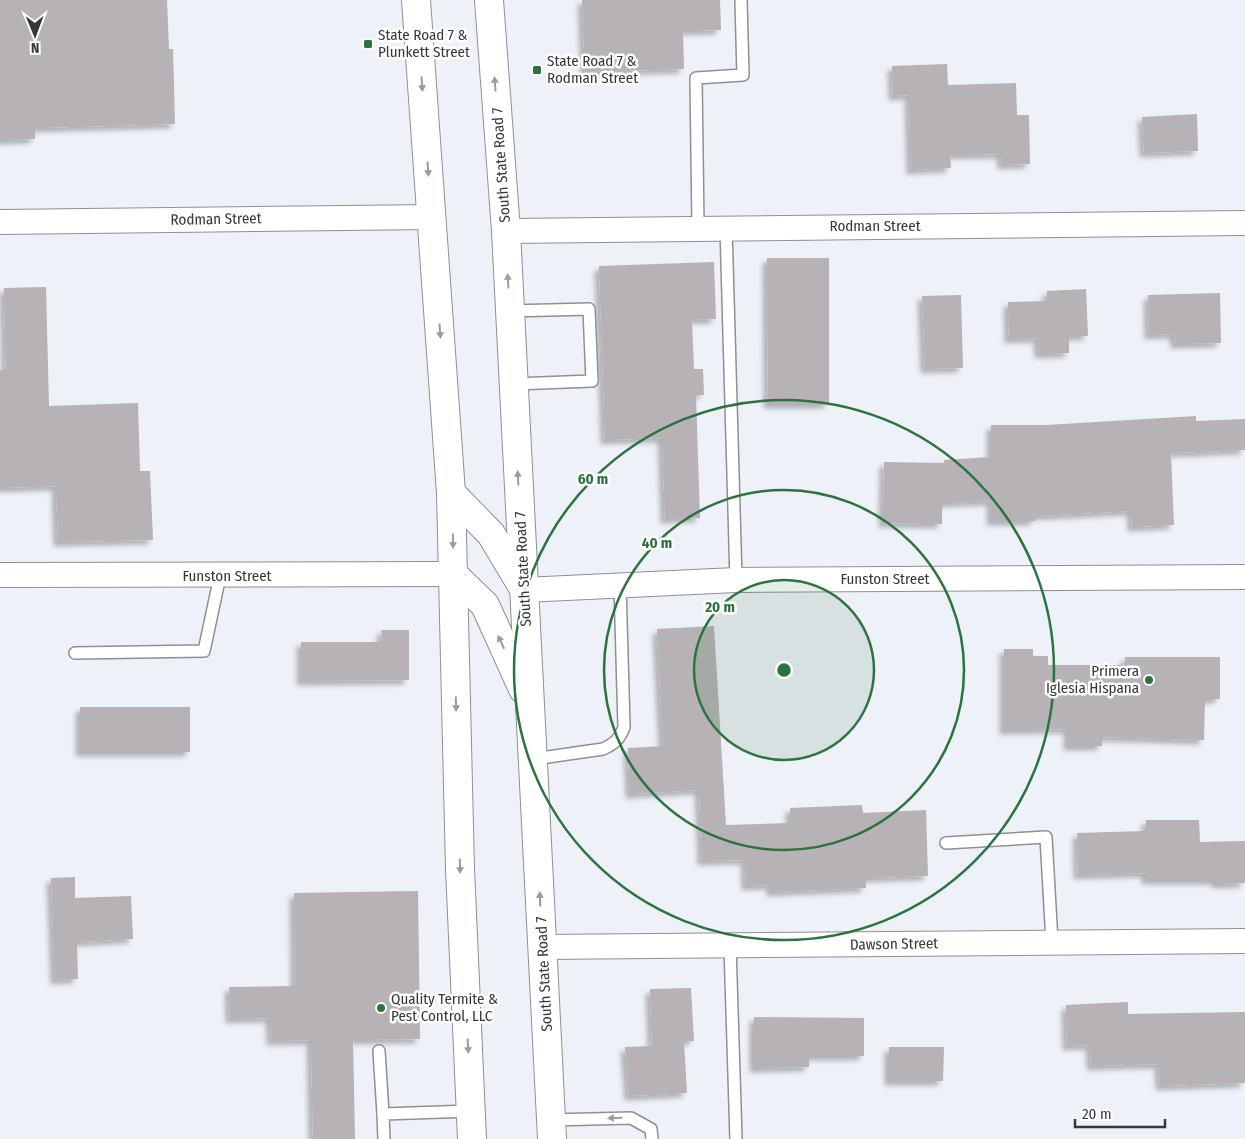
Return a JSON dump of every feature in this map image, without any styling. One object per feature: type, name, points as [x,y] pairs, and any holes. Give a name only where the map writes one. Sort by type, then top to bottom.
[{"type":"main road","points":[[416,0],[452,493],[460,869],[472,1139]]},
{"type":"main road","name":"South State Road 7","points":[[489,0],[506,231],[552,1129]]},
{"type":"main road","points":[[452,493],[491,534],[524,590]]},
{"type":"main road","points":[[453,574],[484,605],[529,702]]},
{"type":"street","name":"Rodman Street","points":[[0,222],[432,217]]},
{"type":"street","name":"Rodman Street","points":[[506,231],[698,227],[1245,223]]},
{"type":"street","name":"Funston Street","points":[[0,576],[453,574]]},
{"type":"street","name":"Funston Street","points":[[524,590],[736,580],[1245,577]]},
{"type":"street","name":"Dawson Street","points":[[542,947],[1245,941]]},
{"type":"lane","points":[[698,227],[696,78],[743,75],[741,0]]},
{"type":"lane","points":[[726,227],[736,580]]},
{"type":"lane","points":[[510,311],[589,308],[592,381],[514,384]]},
{"type":"lane","points":[[75,653],[204,651],[220,576]]},
{"type":"lane","points":[[534,759],[603,749],[613,744],[620,737],[624,727],[620,585]]},
{"type":"lane","points":[[946,843],[1046,838],[1052,942]]},
{"type":"lane","points":[[730,946],[736,1139]]},
{"type":"lane","points":[[379,1051],[384,1139]]},
{"type":"lane","points":[[383,1114],[471,1111]]},
{"type":"lane","points":[[552,1129],[631,1118],[651,1129],[652,1139]]},
{"type":"building","points":[[0,0],[167,0],[169,49],[173,49],[175,124],[35,128],[35,139],[0,140]]},
{"type":"building","points":[[582,0],[720,0],[721,30],[683,31],[684,69],[585,72]]},
{"type":"building","points":[[947,64],[948,85],[1016,83],[1017,115],[1029,115],[1030,164],[1002,165],[1001,154],[950,155],[951,168],[911,170],[909,95],[893,96],[892,66]]},
{"type":"building","points":[[1197,114],[1198,151],[1144,153],[1142,117]]},
{"type":"building","points":[[767,258],[829,258],[829,404],[768,404]]},
{"type":"building","points":[[714,262],[716,319],[692,320],[694,369],[703,369],[704,395],[696,395],[700,518],[665,519],[662,438],[605,440],[599,266]]},
{"type":"building","points":[[46,287],[49,406],[138,403],[140,471],[150,471],[153,540],[58,542],[56,486],[0,488],[0,370],[6,370],[4,288]]},
{"type":"building","points":[[1086,289],[1088,336],[1069,336],[1069,353],[1039,354],[1038,338],[1009,339],[1008,302],[1047,301],[1047,291]]},
{"type":"building","points":[[1220,293],[1221,343],[1175,344],[1174,334],[1149,335],[1148,295]]},
{"type":"building","points":[[961,295],[963,368],[925,369],[922,296]]},
{"type":"building","points":[[1196,416],[1196,421],[1245,419],[1245,450],[1171,453],[1174,525],[1132,527],[1131,511],[1035,516],[1035,521],[991,521],[991,501],[942,503],[942,524],[883,523],[884,462],[944,463],[944,460],[991,457],[991,425],[1046,425]]},
{"type":"building","points":[[714,626],[726,825],[790,823],[790,808],[862,805],[863,813],[926,810],[928,876],[866,878],[866,888],[771,892],[771,885],[746,886],[745,860],[702,861],[699,790],[630,794],[628,748],[663,746],[657,629]]},
{"type":"building","points":[[381,630],[409,630],[409,680],[301,681],[301,642],[382,642]]},
{"type":"building","points":[[1004,649],[1033,649],[1033,656],[1048,656],[1048,665],[1125,665],[1125,657],[1220,657],[1220,699],[1205,699],[1204,740],[1102,737],[1102,746],[1068,746],[1068,729],[1004,730]]},
{"type":"building","points":[[80,707],[190,707],[190,752],[80,752]]},
{"type":"building","points":[[1146,820],[1199,820],[1200,842],[1245,841],[1245,883],[1216,884],[1216,880],[1146,880],[1146,873],[1078,875],[1077,833],[1146,831]]},
{"type":"building","points":[[75,877],[75,898],[131,896],[133,939],[77,942],[78,979],[55,980],[51,878]]},
{"type":"building","points":[[418,891],[420,1039],[353,1040],[355,1139],[313,1139],[311,1040],[271,1041],[270,1018],[230,1019],[229,987],[295,986],[294,893]]},
{"type":"building","points":[[691,988],[694,1041],[684,1042],[687,1093],[629,1096],[625,1047],[652,1046],[650,989]]},
{"type":"building","points":[[1128,1002],[1128,1014],[1245,1012],[1245,1083],[1160,1086],[1159,1064],[1091,1066],[1090,1045],[1067,1046],[1066,1005]]},
{"type":"building","points":[[754,1017],[864,1018],[864,1056],[809,1056],[809,1067],[754,1068]]},
{"type":"building","points":[[889,1047],[944,1047],[943,1081],[889,1081]]},
{"type":"place","name":"State Road 7 & Plunkett Street","points":[[368,44]]},
{"type":"place","name":"State Road 7 & Rodman Street","points":[[537,70]]},
{"type":"place","name":"Primera Iglesia Hispana","points":[[1149,680]]},
{"type":"place","name":"Quality Termite & Pest Control, LLC","points":[[381,1008]]}]
